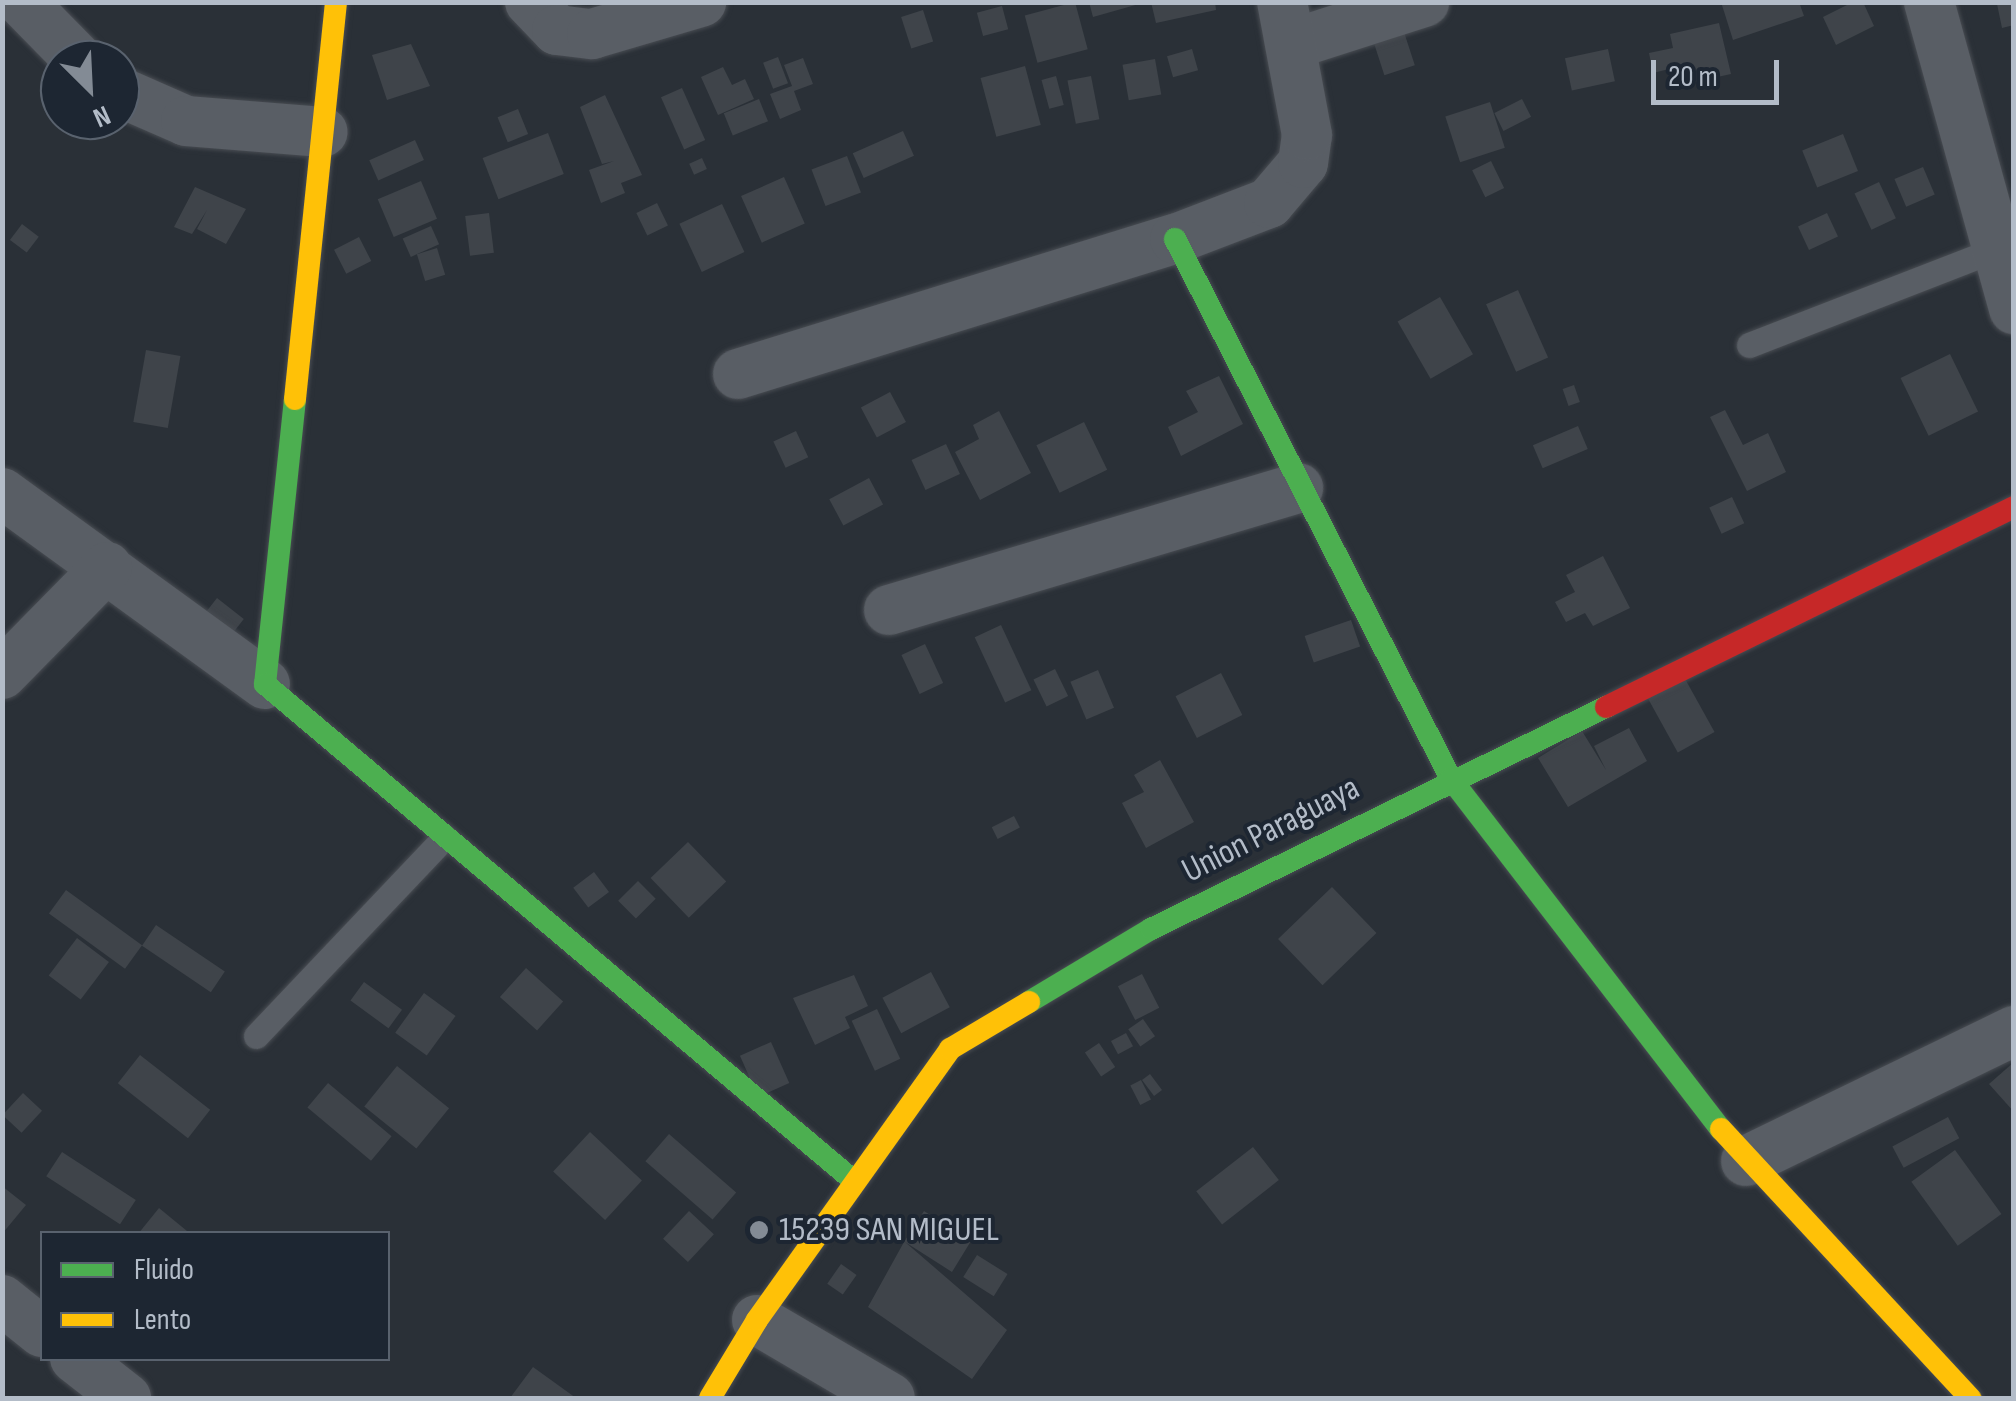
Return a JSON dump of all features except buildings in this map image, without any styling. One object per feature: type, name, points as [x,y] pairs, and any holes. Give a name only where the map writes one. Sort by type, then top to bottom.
[{"type":"street","points":[[22,2],[59,40]]},
{"type":"street","points":[[264,684],[336,2]]},
{"type":"street","points":[[530,2],[557,30],[592,34],[701,2]]},
{"type":"street","points":[[738,374],[1175,239],[1269,203],[1290,186],[1303,163],[1306,135],[1287,23],[1424,2]]},
{"type":"street","points":[[1929,2],[1992,158],[1996,249],[2014,308]]},
{"type":"street","points":[[140,101],[186,122],[323,132]]},
{"type":"street","points":[[1175,239],[1298,488],[1451,779],[1746,1162],[1970,1398]]},
{"type":"street","points":[[889,610],[1298,488]]},
{"type":"street","points":[[2,493],[264,684],[854,1182]]},
{"type":"street","name":"Union Paraguaya","points":[[710,1398],[756,1320],[950,1049],[1150,929],[2014,507]]},
{"type":"street","points":[[2,674],[106,568]]},
{"type":"street","points":[[1746,1162],[2014,1031]]},
{"type":"street","points":[[2,1300],[40,1330]]},
{"type":"street","points":[[756,1320],[890,1398]]},
{"type":"street","points":[[80,1361],[126,1398]]},
{"type":"lane","points":[[1749,345],[1996,249]]},
{"type":"lane","points":[[256,1036],[445,836]]},
{"type":"traffic: fast","points":[[1175,239],[1451,779],[1721,1129]]},
{"type":"traffic: fast","points":[[295,399],[265,684],[854,1181]]},
{"type":"traffic: fast","points":[[1029,1002],[1151,929],[1606,707]]},
{"type":"traffic: slow","points":[[295,399],[336,2]]},
{"type":"traffic: slow","points":[[710,1398],[757,1320],[950,1049],[1029,1002]]},
{"type":"traffic: slow","points":[[1721,1129],[1970,1398]]},
{"type":"traffic: jam","points":[[1606,707],[2014,507]]},
{"type":"place","name":"15239 SAN MIGUEL","points":[[759,1230]]}]
